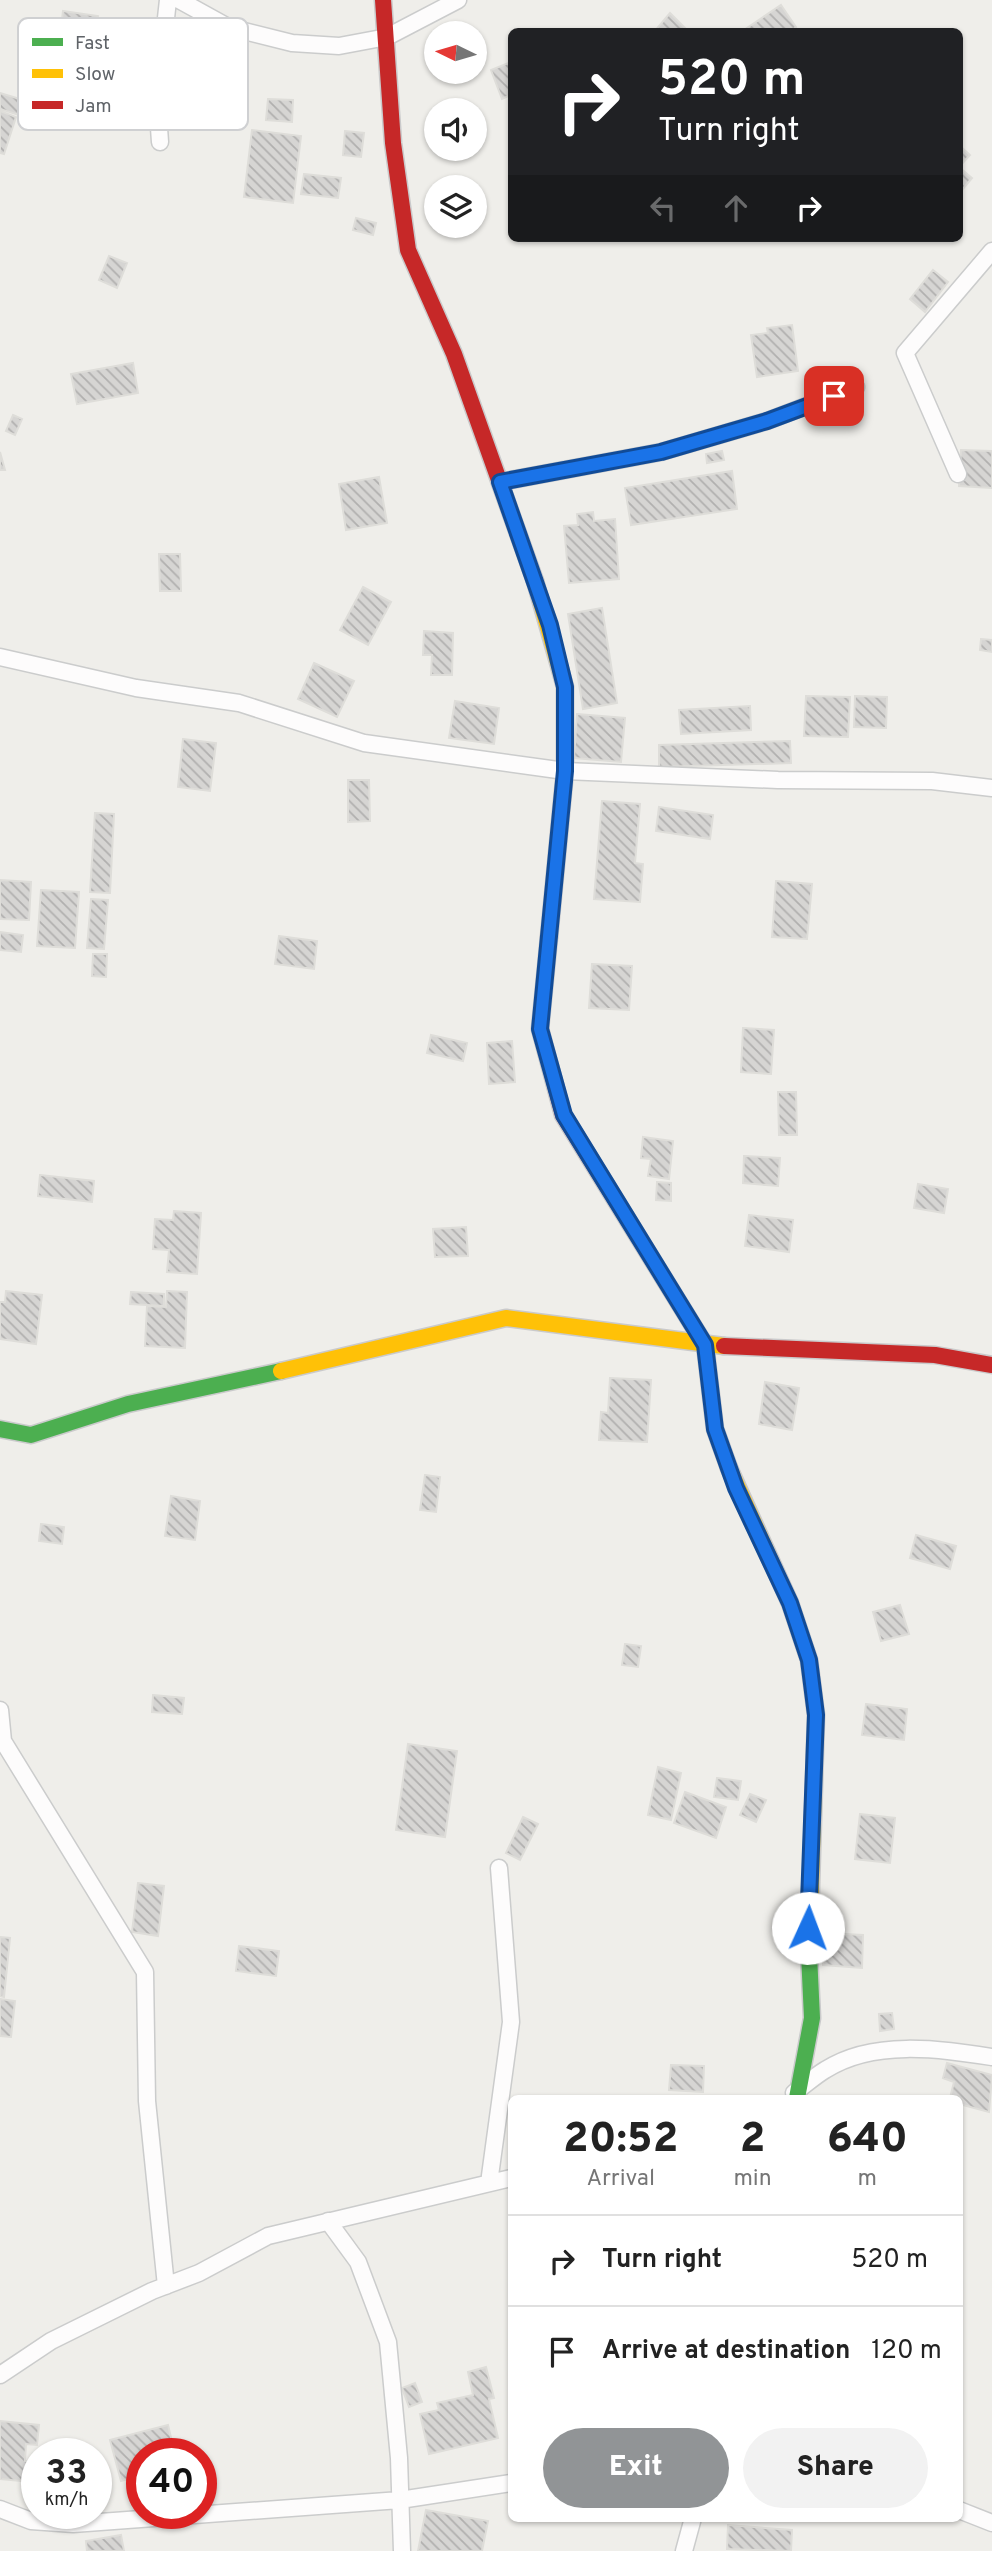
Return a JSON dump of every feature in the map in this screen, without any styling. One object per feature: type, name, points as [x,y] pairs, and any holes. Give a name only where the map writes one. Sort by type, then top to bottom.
[{"type":"street","points":[[166,18],[168,0]]},
{"type":"street","points":[[179,0],[212,18]]},
{"type":"street","points":[[383,0],[393,143],[408,250],[454,354],[500,482],[559,659],[565,697],[565,771],[540,1029],[564,1115],[705,1345],[715,1429],[736,1488],[790,1603],[809,1660],[816,1715],[808,1928],[812,2018],[794,2095]]},
{"type":"street","points":[[248,32],[292,43],[339,46],[387,37],[458,0]]},
{"type":"street","points":[[159,130],[160,142]]},
{"type":"street","points":[[958,474],[905,353],[992,250]]},
{"type":"street","points":[[500,482],[661,452],[767,421],[856,387]]},
{"type":"street","points":[[0,657],[136,688],[239,703],[365,743],[565,771],[778,780],[932,781],[992,788]]},
{"type":"street","points":[[0,1429],[32,1435],[140,1401],[212,1384],[321,1364],[506,1318],[561,1323],[705,1345],[922,1354],[971,1359],[992,1365]]},
{"type":"street","points":[[0,1710],[3,1741],[145,1972],[147,2101],[166,2286]]},
{"type":"street","points":[[489,2183],[511,2022],[499,1868]]},
{"type":"street","points":[[795,2095],[827,2068],[857,2055],[907,2049],[945,2049],[992,2057]]},
{"type":"street","points":[[0,2375],[51,2341],[199,2273],[268,2236],[508,2179]]},
{"type":"street","points":[[328,2221],[358,2262],[388,2342],[402,2551]]},
{"type":"street","points":[[0,2509],[31,2521],[73,2524],[400,2500],[508,2483]]},
{"type":"street","points":[[963,2512],[992,2523]]},
{"type":"street","points":[[684,2551],[692,2522]]},
{"type":"building","points":[[781,5],[796,27],[795,28],[747,28]]},
{"type":"building","points":[[63,11],[98,16],[98,18],[62,18]]},
{"type":"building","points":[[670,13],[685,28],[657,28]]},
{"type":"building","points":[[508,63],[508,96],[502,99],[491,70]]},
{"type":"building","points":[[0,93],[18,98],[18,115],[0,109]]},
{"type":"building","points":[[268,99],[293,100],[292,122],[266,120]]},
{"type":"building","points":[[0,111],[16,117],[4,154],[0,153]]},
{"type":"building","points":[[252,130],[301,136],[293,203],[244,197]]},
{"type":"building","points":[[345,131],[364,133],[361,157],[343,155]]},
{"type":"building","points":[[963,149],[970,155],[963,163]]},
{"type":"building","points":[[963,170],[972,178],[963,189]]},
{"type":"building","points":[[304,174],[341,178],[338,198],[301,194]]},
{"type":"building","points":[[356,218],[376,223],[373,235],[353,230]]},
{"type":"building","points":[[109,256],[127,263],[117,288],[99,280]]},
{"type":"building","points":[[933,270],[948,282],[925,312],[910,299]]},
{"type":"building","points":[[792,325],[798,371],[757,377],[751,335],[768,333],[767,328]]},
{"type":"building","points":[[133,363],[138,393],[77,404],[71,374]]},
{"type":"building","points":[[13,415],[22,419],[15,435],[6,431]]},
{"type":"building","points":[[961,450],[992,451],[992,488],[959,486]]},
{"type":"building","points":[[722,451],[724,460],[707,463],[706,454]]},
{"type":"building","points":[[0,452],[5,470],[0,470]]},
{"type":"building","points":[[732,471],[737,509],[631,525],[625,488]]},
{"type":"building","points":[[379,477],[387,523],[346,530],[339,484]]},
{"type":"building","points":[[593,512],[594,521],[615,519],[619,579],[569,583],[564,526],[578,525],[577,514]]},
{"type":"building","points":[[159,554],[180,554],[181,591],[160,591]]},
{"type":"building","points":[[363,587],[391,602],[368,645],[340,630]]},
{"type":"building","points":[[602,608],[617,703],[583,709],[568,614]]},
{"type":"building","points":[[424,631],[453,633],[452,675],[431,675],[432,655],[423,655]]},
{"type":"building","points":[[981,639],[992,640],[992,652],[980,650]]},
{"type":"building","points":[[314,663],[354,681],[337,717],[298,699]]},
{"type":"building","points":[[806,696],[850,697],[848,737],[804,736]]},
{"type":"building","points":[[855,696],[887,697],[886,728],[854,727]]},
{"type":"building","points":[[455,701],[499,708],[494,744],[449,738]]},
{"type":"building","points":[[750,706],[751,730],[681,734],[679,710]]},
{"type":"building","points":[[577,714],[625,718],[621,762],[574,758]]},
{"type":"building","points":[[183,739],[216,743],[210,791],[178,787]]},
{"type":"building","points":[[790,741],[791,763],[659,767],[659,745]]},
{"type":"building","points":[[348,780],[369,780],[370,821],[348,822]]},
{"type":"building","points":[[602,801],[640,804],[635,863],[643,864],[640,902],[594,899]]},
{"type":"building","points":[[659,807],[713,815],[710,839],[656,831]]},
{"type":"building","points":[[95,813],[114,814],[110,893],[90,892]]},
{"type":"building","points":[[0,880],[31,882],[29,920],[0,919]]},
{"type":"building","points":[[776,881],[812,884],[807,939],[772,937]]},
{"type":"building","points":[[41,890],[79,892],[75,948],[37,946]]},
{"type":"building","points":[[91,899],[108,900],[104,949],[87,948]]},
{"type":"building","points":[[0,932],[23,935],[21,952],[0,950]]},
{"type":"building","points":[[279,936],[317,941],[314,969],[275,964]]},
{"type":"building","points":[[93,954],[107,954],[106,977],[92,976]]},
{"type":"building","points":[[592,964],[632,966],[629,1010],[589,1008]]},
{"type":"building","points":[[743,1028],[774,1030],[771,1074],[741,1072]]},
{"type":"building","points":[[431,1035],[467,1043],[463,1061],[427,1053]]},
{"type":"building","points":[[512,1041],[515,1082],[489,1084],[487,1043]]},
{"type":"building","points":[[778,1092],[796,1092],[797,1135],[779,1135]]},
{"type":"building","points":[[643,1137],[673,1141],[669,1179],[648,1176],[651,1159],[641,1158]]},
{"type":"building","points":[[744,1156],[780,1158],[778,1186],[743,1183]]},
{"type":"building","points":[[40,1175],[94,1181],[92,1202],[38,1196]]},
{"type":"building","points":[[657,1182],[671,1183],[671,1201],[656,1200]]},
{"type":"building","points":[[918,1184],[948,1189],[944,1213],[914,1208]]},
{"type":"building","points":[[174,1211],[201,1213],[197,1274],[167,1272],[169,1250],[153,1249],[155,1219],[173,1220]]},
{"type":"building","points":[[749,1215],[793,1220],[789,1252],[745,1246]]},
{"type":"building","points":[[466,1227],[468,1256],[435,1257],[433,1229]]},
{"type":"building","points":[[6,1291],[42,1295],[36,1344],[0,1339],[0,1302],[5,1302]]},
{"type":"building","points":[[167,1291],[187,1292],[185,1348],[145,1346],[147,1306],[166,1307]]},
{"type":"building","points":[[131,1292],[164,1294],[164,1306],[130,1304]]},
{"type":"building","points":[[610,1378],[651,1380],[647,1442],[599,1440],[601,1412],[608,1413]]},
{"type":"building","points":[[765,1382],[799,1388],[792,1430],[759,1424]]},
{"type":"building","points":[[425,1475],[440,1477],[436,1512],[420,1510]]},
{"type":"building","points":[[171,1496],[200,1501],[195,1540],[165,1536]]},
{"type":"building","points":[[41,1524],[64,1527],[62,1544],[39,1541]]},
{"type":"building","points":[[916,1535],[956,1546],[950,1569],[910,1558]]},
{"type":"building","points":[[900,1605],[909,1634],[881,1641],[873,1612]]},
{"type":"building","points":[[625,1644],[641,1646],[638,1667],[622,1665]]},
{"type":"building","points":[[153,1695],[184,1698],[182,1714],[152,1712]]},
{"type":"building","points":[[866,1704],[907,1709],[904,1740],[862,1735]]},
{"type":"building","points":[[408,1744],[457,1751],[445,1837],[396,1830]]},
{"type":"building","points":[[658,1767],[681,1773],[671,1820],[648,1815]]},
{"type":"building","points":[[717,1778],[741,1781],[738,1800],[714,1797]]},
{"type":"building","points":[[685,1792],[726,1807],[716,1838],[674,1823]]},
{"type":"building","points":[[750,1794],[766,1800],[756,1822],[740,1815]]},
{"type":"building","points":[[860,1814],[895,1818],[890,1863],[855,1859]]},
{"type":"building","points":[[523,1817],[538,1824],[520,1860],[506,1853]]},
{"type":"building","points":[[138,1883],[164,1886],[158,1936],[132,1932]]},
{"type":"building","points":[[824,1933],[863,1935],[862,1968],[823,1965]]},
{"type":"building","points":[[0,1937],[10,1938],[4,1997],[0,1996]]},
{"type":"building","points":[[239,1946],[279,1951],[276,1976],[236,1971]]},
{"type":"building","points":[[0,1999],[15,2001],[11,2037],[0,2036]]},
{"type":"building","points":[[892,2013],[894,2029],[880,2031],[879,2014]]},
{"type":"building","points":[[947,2063],[992,2075],[989,2112],[963,2105],[963,2095],[951,2095],[954,2082],[943,2078]]},
{"type":"building","points":[[671,2065],[704,2066],[703,2092],[669,2090]]},
{"type":"building","points":[[486,2367],[494,2398],[489,2399],[498,2438],[429,2454],[420,2414],[439,2410],[437,2403],[473,2395],[468,2372]]},
{"type":"building","points":[[415,2383],[422,2402],[409,2407],[402,2388]]},
{"type":"building","points":[[0,2421],[39,2425],[38,2438],[21,2438],[21,2481],[0,2479]]},
{"type":"building","points":[[168,2425],[171,2438],[126,2438],[126,2480],[121,2481],[112,2439]]},
{"type":"building","points":[[426,2510],[488,2521],[482,2551],[418,2551]]},
{"type":"building","points":[[728,2525],[792,2530],[791,2551],[727,2549]]},
{"type":"building","points":[[121,2535],[124,2551],[87,2551],[86,2541]]},
{"type":"traffic: fast","points":[[0,1429],[31,1435],[128,1404],[281,1371]]},
{"type":"traffic: fast","points":[[798,2095],[812,2018],[809,1954]]},
{"type":"traffic: slow","points":[[535,581],[565,687],[565,771],[549,937]]},
{"type":"traffic: slow","points":[[281,1371],[506,1318],[724,1346]]},
{"type":"traffic: slow","points":[[729,1468],[790,1603],[809,1660],[816,1715],[809,1954]]},
{"type":"traffic: jam","points":[[383,0],[393,143],[408,250],[454,354],[535,581]]},
{"type":"traffic: jam","points":[[549,937],[540,1029],[563,1115],[705,1345],[715,1429],[729,1468]]},
{"type":"traffic: jam","points":[[724,1346],[935,1355],[992,1365]]},
{"type":"route","points":[[808,1928],[816,1762],[816,1715],[809,1660],[790,1603],[736,1488],[715,1429],[705,1345],[564,1115],[540,1029],[565,771],[565,687],[550,625],[500,482],[661,452],[767,421],[834,396]]}]
